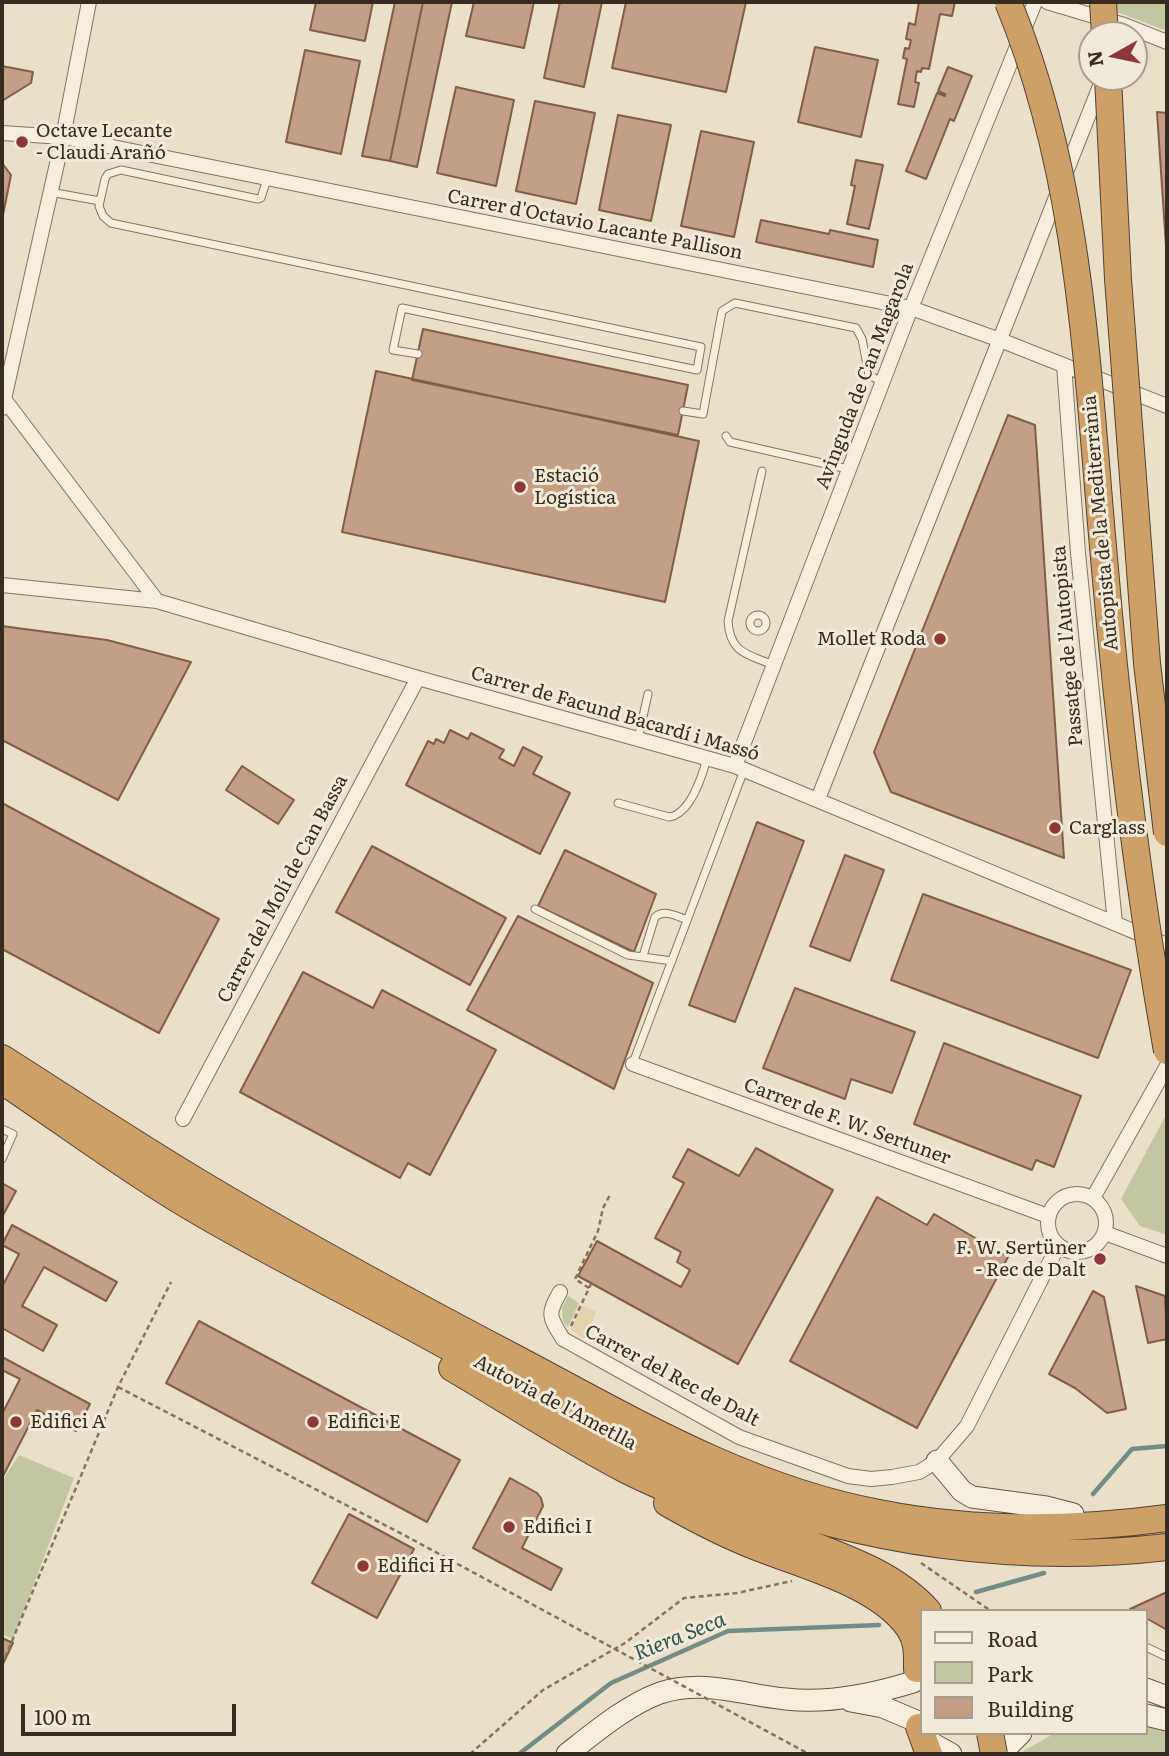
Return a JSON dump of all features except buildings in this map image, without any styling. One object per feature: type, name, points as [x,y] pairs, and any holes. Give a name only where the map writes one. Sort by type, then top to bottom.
[{"type":"highway","name":"Autopista de la Mediterrània","points":[[1008,2],[1034,72],[1069,220],[1080,294],[1127,789],[1149,949],[1167,1051]]},
{"type":"highway","points":[[1103,2],[1111,21]]},
{"type":"highway","name":"Autopista de la Mediterrània","points":[[1107,91],[1147,663],[1167,834]]},
{"type":"highway","points":[[2,1049],[41,1096]]},
{"type":"highway","name":"Autovia de l'Ametlla","points":[[2,1058],[41,1096],[188,1206],[570,1413],[670,1463],[751,1498],[871,1532],[971,1548],[1062,1553],[1167,1547]]},
{"type":"highway","name":"Autovia de l'Ametlla","points":[[2,1081],[41,1096],[123,1136],[390,1292],[675,1443],[785,1488],[877,1513],[930,1522],[1010,1528],[1090,1527],[1167,1518]]},
{"type":"highway","points":[[2,1093],[41,1096]]},
{"type":"highway","points":[[188,1206],[234,1240],[626,1470],[685,1496],[835,1552],[898,1586],[925,1608]]},
{"type":"highway","points":[[585,1447],[629,1482],[693,1519],[866,1591],[898,1615],[909,1628],[916,1642],[917,1671]]},
{"type":"highway","points":[[877,1513],[1009,1516],[1073,1514],[1167,1500]]},
{"type":"highway","points":[[922,1735],[929,1754]]},
{"type":"street","points":[[89,2],[63,136],[3,404],[157,601]]},
{"type":"street","name":"Avinguda de Can Magarola","points":[[739,768],[774,665],[849,469],[1035,2]]},
{"type":"street","points":[[1047,2],[1091,21]]},
{"type":"street","points":[[1148,38],[1167,42]]},
{"type":"street","points":[[818,799],[1100,91]]},
{"type":"street","name":"Carrer d'Octavio Lacante Pallison","points":[[2,133],[63,136],[911,309],[1000,340],[1167,406]]},
{"type":"street","name":"Passatge de l'Autopista","points":[[1064,365],[1078,553],[1115,923]]},
{"type":"street","name":"Carrer de Facund Bacardí i Massó","points":[[2,585],[157,601],[418,678],[707,758],[818,799],[1167,944]]},
{"type":"street","name":"Carrer del Molí de Can Bassa","points":[[183,1119],[418,678]]},
{"type":"street","name":"Carrer de F. W. Sertuner","points":[[633,1064],[1048,1216]]},
{"type":"street","points":[[1093,1198],[1167,1066]]},
{"type":"street","points":[[1079,1193],[1093,1198],[1105,1213],[1105,1233],[1097,1245],[1085,1252],[1070,1253],[1051,1238],[1047,1227],[1048,1216],[1054,1204],[1065,1196],[1079,1193]]},
{"type":"street","points":[[1105,1233],[1167,1256]]},
{"type":"street","name":"Carrer del Rec de Dalt","points":[[560,1292],[550,1310],[550,1317],[563,1339],[739,1437],[848,1476],[871,1479],[919,1472],[937,1461],[967,1426],[1058,1246]]},
{"type":"street","points":[[937,1461],[961,1491],[972,1497],[1046,1507],[1073,1514]]},
{"type":"street","points":[[826,1700],[891,1689],[917,1671]]},
{"type":"street","points":[[917,1671],[911,1702],[920,1728]]},
{"type":"street","points":[[566,1754],[618,1716],[660,1693],[706,1686],[785,1699],[859,1701],[883,1707],[920,1728]]},
{"type":"street","points":[[1148,1690],[1167,1697]]},
{"type":"street","points":[[1148,1715],[1167,1720]]},
{"type":"street","points":[[926,1735],[933,1744],[951,1754]]},
{"type":"lane","points":[[267,178],[258,200],[121,170],[108,174],[100,201],[103,216],[111,223],[701,347],[697,370],[402,308],[393,350],[418,354]]},
{"type":"lane","points":[[50,192],[100,201]]},
{"type":"lane","points":[[683,411],[703,414],[722,311],[734,303],[856,328],[862,339],[869,375],[883,382]]},
{"type":"lane","points":[[726,436],[730,442],[849,469]]},
{"type":"lane","points":[[762,471],[728,621],[733,644],[740,650],[774,665]]},
{"type":"lane","points":[[638,739],[648,694]]},
{"type":"lane","points":[[618,803],[669,817],[681,813],[700,782],[707,758]]},
{"type":"lane","points":[[633,1064],[687,920],[739,768]]},
{"type":"lane","points":[[534,909],[628,954],[672,961]]},
{"type":"lane","points":[[643,956],[655,917],[667,913],[687,920]]},
{"type":"lane","points":[[2,1129],[13,1134],[2,1160]]},
{"type":"lane","points":[[1148,1648],[1167,1657]]},
{"type":"path","points":[[570,1329],[590,1286],[575,1279],[598,1231],[603,1208],[611,1193]]},
{"type":"path","points":[[2,1665],[118,1387],[172,1282]]},
{"type":"path","points":[[118,1387],[404,1535],[809,1754]]},
{"type":"path","points":[[912,1561],[921,1563],[988,1609]]},
{"type":"path","points":[[470,1754],[543,1690],[625,1643],[684,1598],[737,1593],[802,1579]]},
{"type":"green space","points":[[1091,2],[1167,2],[1167,31],[1148,24],[1148,21],[1141,21]]},
{"type":"green space","points":[[1167,1113],[1167,1235],[1140,1226],[1121,1199]]},
{"type":"green space","points":[[568,1296],[579,1303],[568,1327],[563,1322],[562,1308]]},
{"type":"green space","points":[[19,1455],[74,1478],[13,1639],[2,1634],[2,1481]]},
{"type":"green space","points":[[1148,1723],[1167,1728],[1167,1754],[1018,1754],[1051,1735],[1148,1735]]},
{"type":"sand","points":[[583,1305],[596,1312],[585,1339],[571,1330]]},
{"type":"waterway","name":"Riera Seca","points":[[1093,1494],[1132,1449],[1167,1446]]},
{"type":"waterway","name":"Riera Seca","points":[[976,1592],[1044,1573]]},
{"type":"waterway","name":"Riera Seca","points":[[519,1754],[611,1683],[728,1631],[879,1625]]},
{"type":"place","name":"Octave Lecante - Claudi Arañó","points":[[22,142]]},
{"type":"place","name":"Estació Logística","points":[[520,487]]},
{"type":"place","name":"Mollet Roda","points":[[940,639]]},
{"type":"place","name":"Carglass","points":[[1055,828]]},
{"type":"place","name":"F. W. Sertüner - Rec de Dalt","points":[[1100,1259]]},
{"type":"place","name":"Edifici A","points":[[16,1422]]},
{"type":"place","name":"Edifici E","points":[[313,1422]]},
{"type":"place","name":"Edifici I","points":[[509,1527]]},
{"type":"place","name":"Edifici H","points":[[363,1566]]}]
